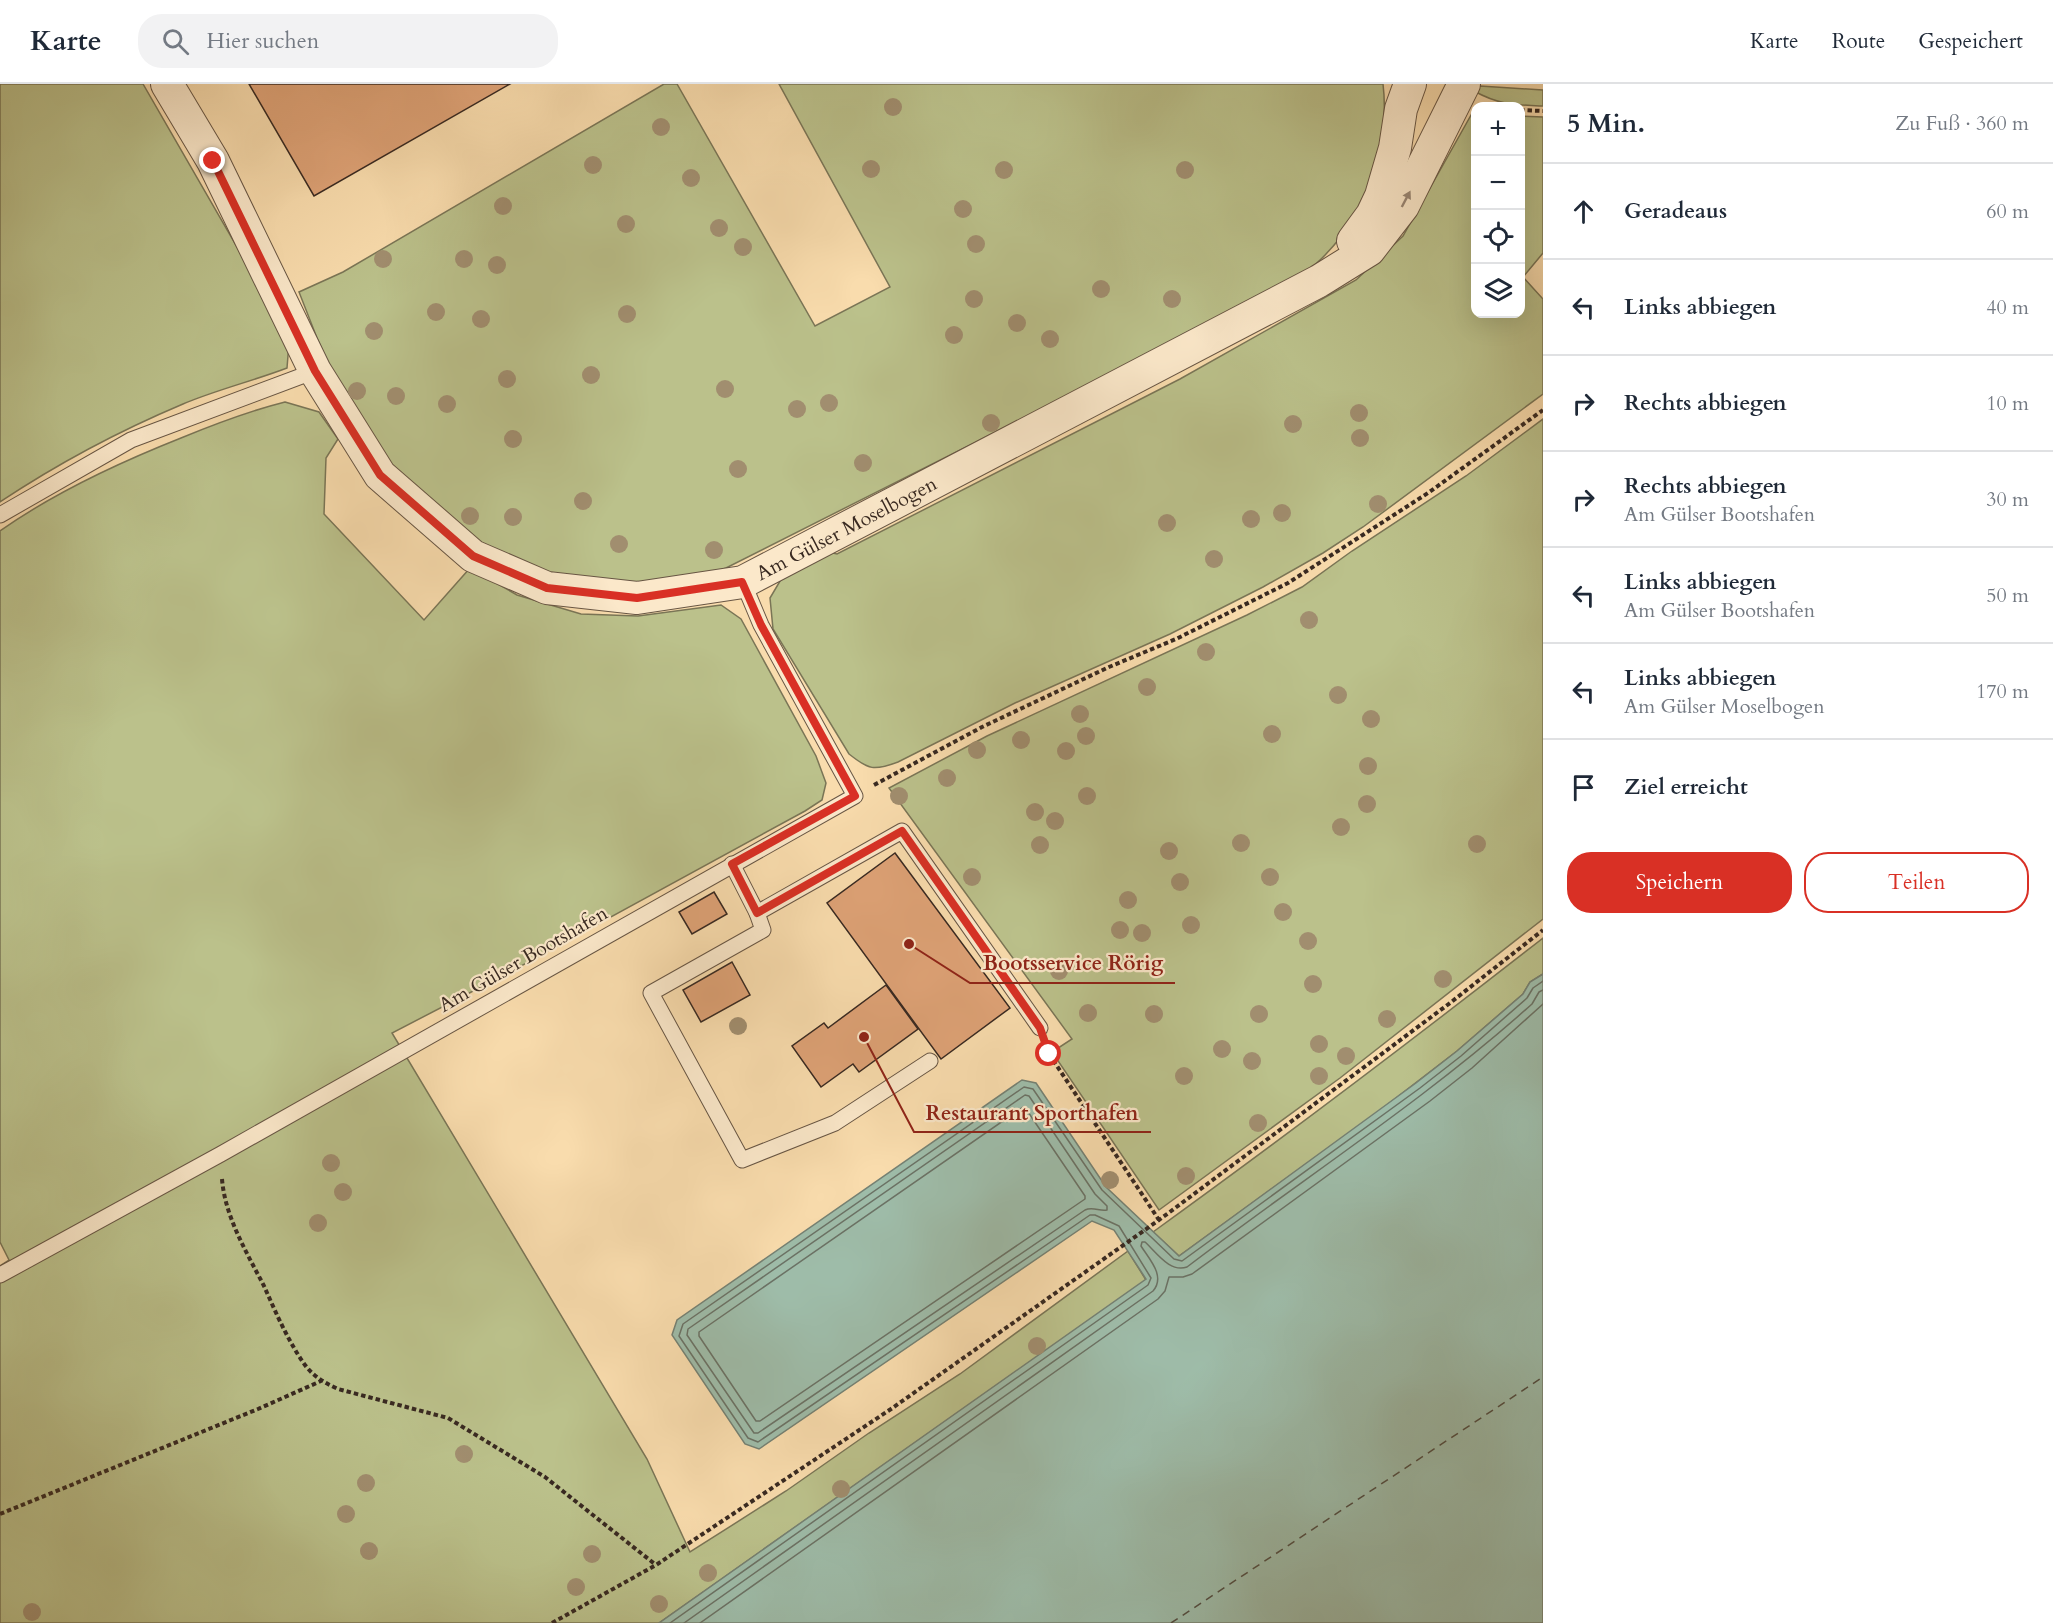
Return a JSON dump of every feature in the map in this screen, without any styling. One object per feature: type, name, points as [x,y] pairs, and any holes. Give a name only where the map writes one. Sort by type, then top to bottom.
[{"type":"street","name":"Am Gülser Moselbogen","points":[[167,84],[213,161],[315,371],[377,482],[473,556],[547,588],[637,598],[742,582],[1319,281],[1369,250],[1403,206],[1464,84]]},
{"type":"street","name":"Am Gülser Moselbogen","points":[[1319,281],[1356,239],[1381,196],[1395,148],[1401,92]]},
{"type":"lane","points":[[0,515],[131,440],[315,371]]},
{"type":"lane","points":[[742,582],[761,625],[855,796]]},
{"type":"lane","name":"Am Gülser Bootshafen","points":[[0,1275],[220,1154],[855,796]]},
{"type":"lane","points":[[757,913],[902,831],[1040,1028]]},
{"type":"lane","points":[[732,864],[763,930],[651,993],[742,1160],[835,1123],[930,1060]]},
{"type":"path","points":[[1525,110],[1543,111]]},
{"type":"path","points":[[855,796],[894,773],[991,723],[1176,639],[1288,583],[1428,493],[1543,410]]},
{"type":"path","points":[[552,1623],[656,1565],[891,1409],[1154,1224],[1441,1010],[1543,930]]},
{"type":"path","points":[[1040,1028],[1049,1054],[1159,1220]]},
{"type":"path","points":[[220,1154],[223,1188],[233,1223],[284,1328],[306,1366],[321,1381],[338,1389],[448,1418],[545,1477],[656,1565]]},
{"type":"path","points":[[0,1514],[321,1381]]},
{"type":"green space","points":[[0,84],[143,84],[271,306],[289,343],[287,368],[196,399],[135,425],[66,461],[0,502]]},
{"type":"green space","points":[[664,84],[677,84],[815,326],[890,287],[779,84],[1383,84],[1383,129],[1372,175],[1353,218],[1341,237],[1299,279],[726,568],[688,582],[573,583],[471,541],[402,482],[345,402],[299,292],[343,272]]},
{"type":"green space","points":[[1480,86],[1543,90],[1543,106],[1525,105],[1525,102],[1499,102],[1474,91]]},
{"type":"green space","points":[[1471,115],[1471,318],[1525,318],[1525,279],[1543,299],[1543,394],[1363,527],[1263,587],[1170,634],[1015,703],[898,762],[877,768],[867,766],[849,754],[773,629],[770,598],[783,576],[820,550],[837,554],[1180,379],[1356,280],[1403,236]]},
{"type":"green space","points":[[1525,116],[1543,117],[1543,253],[1525,275]]},
{"type":"green space","points":[[285,402],[319,412],[338,439],[326,458],[324,514],[424,620],[470,568],[517,595],[581,614],[638,616],[721,605],[741,619],[816,756],[826,783],[822,800],[805,811],[508,973],[392,1033],[647,1459],[690,1552],[786,1491],[869,1433],[960,1374],[1128,1251],[1146,1280],[659,1623],[0,1623],[0,1266],[9,1260],[0,1242],[0,531],[65,491],[111,468],[219,423]]},
{"type":"green space","points":[[1543,419],[1543,919],[1340,1078],[1159,1210],[1052,1052],[1072,1039],[889,788],[987,736],[1302,587],[1466,476]]},
{"type":"green space","points":[[1543,938],[1543,974],[1530,982],[1523,994],[1457,1051],[1375,1114],[1179,1256],[1153,1232],[1447,1013]]},
{"type":"water","points":[[1543,974],[1543,1623],[659,1623],[1146,1279],[1114,1230],[1092,1221],[759,1449],[745,1444],[672,1335],[677,1320],[1022,1080],[1036,1083],[1106,1187],[1179,1256],[1416,1083],[1457,1051],[1523,994],[1530,982]]},
{"type":"building","points":[[249,84],[510,84],[314,196]]},
{"type":"building","points":[[895,853],[1010,1008],[941,1059],[827,903]]},
{"type":"building","points":[[714,892],[727,914],[692,934],[679,912]]},
{"type":"building","points":[[732,962],[750,995],[701,1022],[683,990]]},
{"type":"building","points":[[886,985],[918,1029],[859,1072],[853,1064],[821,1087],[792,1046],[824,1023],[828,1028]]},
{"type":"ferry route","points":[[1171,1623],[1543,1377]]},
{"type":"place","name":"Bootsservice Rörig","points":[[909,944]]},
{"type":"place","name":"Restaurant Sporthafen","points":[[864,1037]]},
{"type":"route","points":[[213,161],[315,371],[380,475],[473,556],[547,588],[637,598],[742,582],[761,625],[855,796],[732,864],[757,913],[902,831],[1040,1028],[1049,1054]]}]
